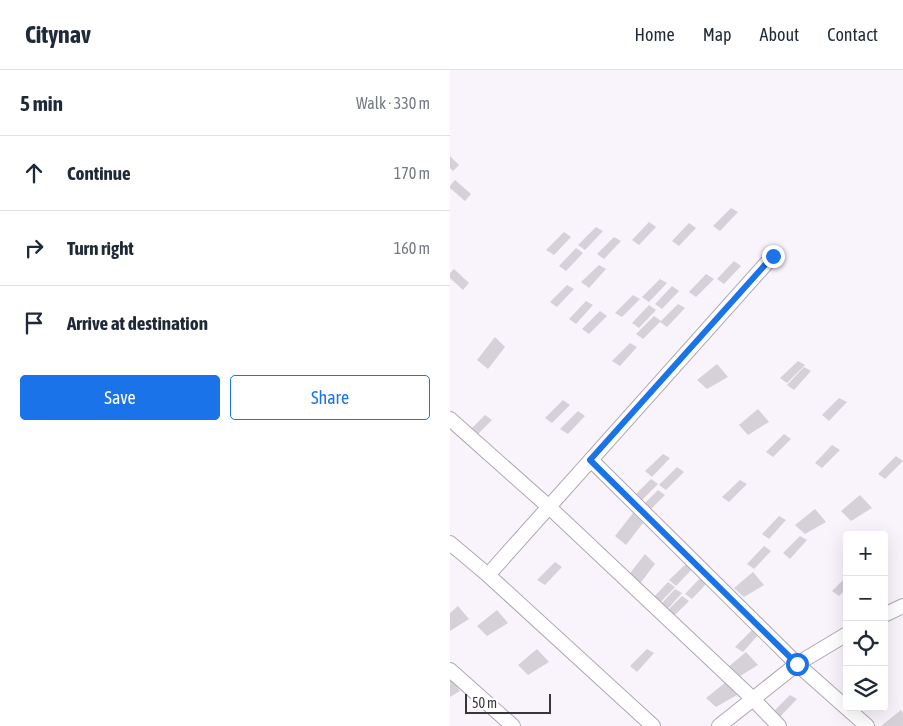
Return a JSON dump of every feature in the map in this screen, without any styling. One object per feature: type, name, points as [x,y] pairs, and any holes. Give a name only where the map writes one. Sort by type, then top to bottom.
[{"type":"street","points":[[488,575],[773,256]]},
{"type":"street","points":[[450,418],[548,507],[753,699],[779,726]]},
{"type":"street","points":[[590,460],[797,664],[867,726]]},
{"type":"street","points":[[450,543],[488,575],[647,724]]},
{"type":"street","points":[[888,613],[903,606]]},
{"type":"street","points":[[719,726],[797,664],[843,636]]},
{"type":"street","points":[[450,670],[513,726]]},
{"type":"building","points":[[450,156],[459,165],[453,171],[450,168]]},
{"type":"building","points":[[455,180],[471,194],[465,201],[450,188]]},
{"type":"building","points":[[731,208],[738,212],[720,231],[713,226]]},
{"type":"building","points":[[649,222],[656,227],[639,245],[632,240]]},
{"type":"building","points":[[689,223],[696,228],[679,246],[672,241]]},
{"type":"building","points":[[596,227],[603,231],[585,250],[578,245]]},
{"type":"building","points":[[564,232],[571,237],[554,255],[546,250]]},
{"type":"building","points":[[614,237],[621,241],[604,259],[597,254]]},
{"type":"building","points":[[576,248],[583,253],[566,271],[559,266]]},
{"type":"building","points":[[734,261],[741,266],[724,284],[717,279]]},
{"type":"building","points":[[599,265],[606,269],[589,288],[581,282]]},
{"type":"building","points":[[454,269],[469,283],[463,290],[450,278],[450,273]]},
{"type":"building","points":[[706,274],[714,279],[696,297],[689,292]]},
{"type":"building","points":[[660,279],[667,283],[649,302],[642,297]]},
{"type":"building","points":[[567,285],[574,289],[557,307],[550,302]]},
{"type":"building","points":[[672,286],[679,291],[662,309],[655,304]]},
{"type":"building","points":[[633,295],[640,299],[622,317],[615,313]]},
{"type":"building","points":[[586,301],[593,305],[576,324],[569,319]]},
{"type":"building","points":[[678,304],[685,308],[667,327],[660,322],[643,339],[636,334],[654,316],[661,321]]},
{"type":"building","points":[[649,305],[656,310],[639,328],[632,323]]},
{"type":"building","points":[[600,311],[607,316],[589,334],[582,329]]},
{"type":"building","points":[[495,337],[505,347],[488,369],[477,360]]},
{"type":"building","points":[[630,343],[637,347],[620,366],[612,361]]},
{"type":"building","points":[[798,361],[805,365],[787,383],[780,378]]},
{"type":"building","points":[[717,364],[728,377],[707,389],[697,380]]},
{"type":"building","points":[[804,367],[811,371],[794,390],[787,385]]},
{"type":"building","points":[[839,398],[847,402],[829,421],[822,415]]},
{"type":"building","points":[[563,400],[570,405],[552,423],[545,418]]},
{"type":"building","points":[[758,409],[769,422],[748,435],[739,425]]},
{"type":"building","points":[[578,411],[585,416],[568,434],[560,429]]},
{"type":"building","points":[[485,415],[492,420],[474,438],[467,433]]},
{"type":"building","points":[[784,434],[791,439],[773,457],[766,452]]},
{"type":"building","points":[[832,445],[840,450],[822,468],[815,463]]},
{"type":"building","points":[[663,454],[670,458],[652,477],[645,471]]},
{"type":"building","points":[[896,456],[903,461],[885,479],[878,474]]},
{"type":"building","points":[[677,467],[684,472],[666,490],[659,485]]},
{"type":"building","points":[[651,479],[658,484],[640,502],[633,497]]},
{"type":"building","points":[[740,480],[747,484],[729,502],[722,497]]},
{"type":"building","points":[[658,490],[665,495],[647,513],[640,508]]},
{"type":"building","points":[[860,495],[872,508],[851,521],[841,511]]},
{"type":"building","points":[[815,509],[826,522],[805,534],[795,525]]},
{"type":"building","points":[[633,513],[643,523],[626,545],[615,536]]},
{"type":"building","points":[[779,516],[786,520],[769,539],[762,534]]},
{"type":"building","points":[[800,536],[807,540],[790,559],[783,553]]},
{"type":"building","points":[[764,546],[771,551],[754,569],[747,564]]},
{"type":"building","points":[[645,554],[655,564],[638,586],[627,577]]},
{"type":"building","points":[[555,562],[562,567],[545,585],[537,580]]},
{"type":"building","points":[[687,563],[694,567],[676,586],[669,580]]},
{"type":"building","points":[[753,572],[764,585],[744,597],[734,588]]},
{"type":"building","points":[[702,576],[709,581],[692,599],[685,594]]},
{"type":"building","points":[[843,580],[843,592],[839,596],[832,591]]},
{"type":"building","points":[[668,582],[675,587],[658,605],[651,600]]},
{"type":"building","points":[[675,589],[682,593],[665,612],[658,607]]},
{"type":"building","points":[[682,596],[689,601],[671,619],[664,614]]},
{"type":"building","points":[[458,606],[469,619],[450,631],[450,613]]},
{"type":"building","points":[[497,610],[508,623],[487,636],[477,626]]},
{"type":"building","points":[[753,629],[760,633],[743,652],[735,647]]},
{"type":"building","points":[[537,649],[549,662],[528,675],[518,665]]},
{"type":"building","points":[[647,649],[654,653],[637,672],[630,666]]},
{"type":"building","points":[[746,652],[758,665],[737,678],[727,668]]},
{"type":"building","points":[[450,679],[460,691],[450,697]]},
{"type":"building","points":[[726,682],[737,695],[716,707],[706,698]]},
{"type":"building","points":[[790,695],[797,699],[779,718],[772,713]]},
{"type":"building","points":[[901,710],[903,713],[903,726],[881,726]]},
{"type":"route","points":[[773,256],[590,460],[797,664]]}]
